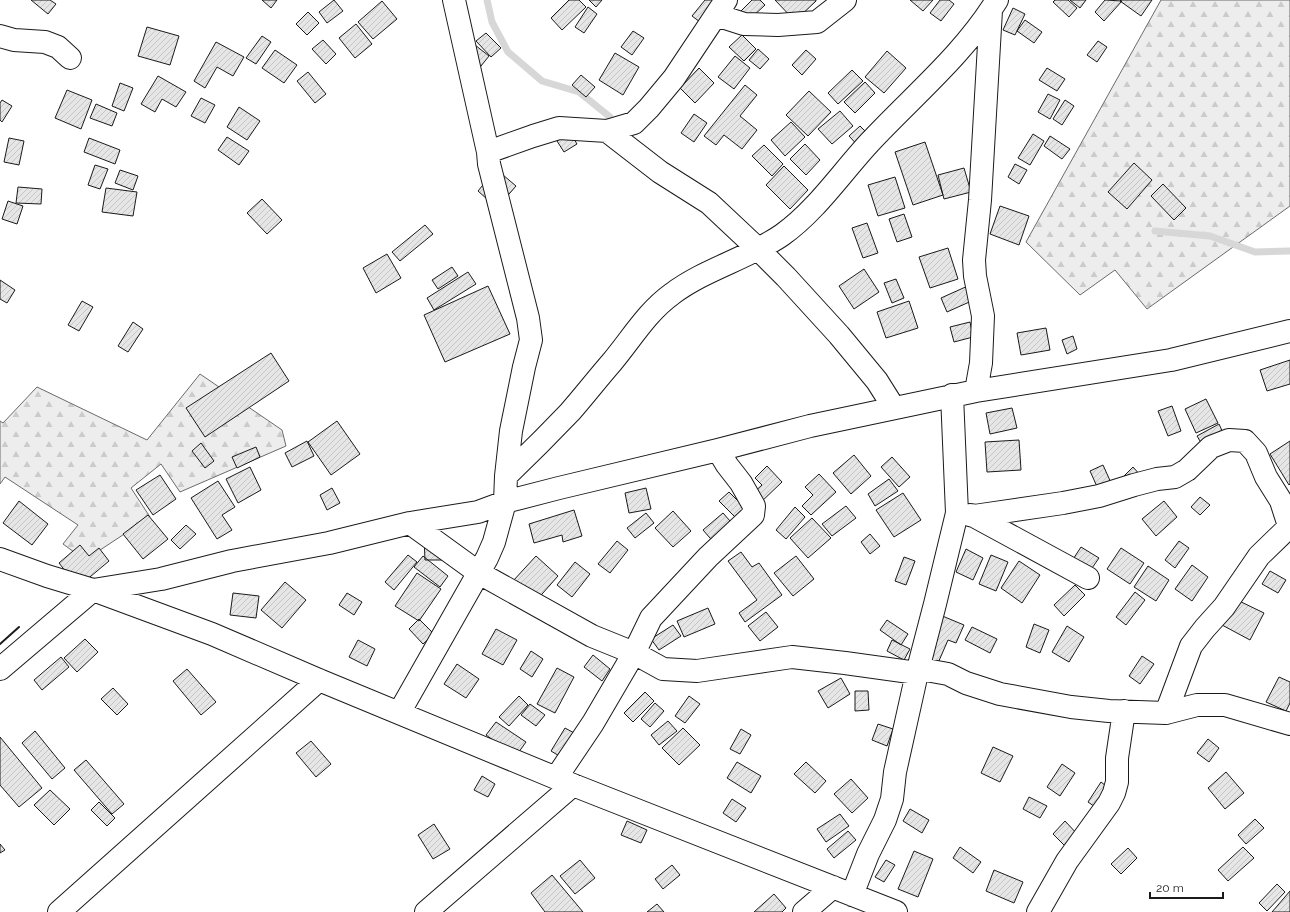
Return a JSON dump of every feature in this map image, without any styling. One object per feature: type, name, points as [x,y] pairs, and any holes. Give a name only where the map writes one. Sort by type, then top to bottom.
[{"type":"street","points":[[399,713],[488,558],[494,542],[505,502],[511,431],[531,340],[528,318],[489,164],[488,152],[454,0]]},
{"type":"street","points":[[488,152],[559,128],[607,131],[634,123],[649,108],[674,78],[721,7],[744,24],[778,26],[817,22],[845,0]]},
{"type":"street","points":[[506,476],[570,411],[619,354],[634,332],[650,313],[672,294],[693,280],[758,249],[781,235],[801,220],[870,142],[947,65],[994,5]]},
{"type":"street","points":[[976,391],[981,363],[982,316],[975,276],[974,260],[980,200],[994,5]]},
{"type":"street","points":[[0,36],[14,40],[45,42],[58,47],[70,58]]},
{"type":"street","points":[[607,131],[660,172],[709,203],[758,249],[839,335],[877,381],[894,408]]},
{"type":"street","points":[[0,669],[93,590],[161,579],[232,561],[328,543],[410,523],[478,512],[505,502],[559,488],[718,450],[810,426],[952,395],[1171,360],[1290,331]]},
{"type":"street","points":[[804,912],[842,891],[868,854],[885,820],[892,799],[895,772],[917,673],[936,604],[966,514],[952,395]]},
{"type":"street","points":[[966,514],[1063,503],[1099,496],[1157,479],[1175,477],[1187,470],[1211,447],[1229,440],[1246,441],[1256,453],[1266,477],[1281,501],[1290,528],[1259,556],[1224,608],[1205,628],[1191,646],[1166,713]]},
{"type":"street","points":[[426,912],[564,782],[593,723],[634,653],[651,618],[708,557],[753,515],[754,506],[741,483],[718,450]]},
{"type":"street","points":[[966,514],[1088,578]]},
{"type":"street","points":[[410,523],[479,573],[592,636],[634,653],[663,669],[697,671],[792,657],[917,673],[926,670],[948,674],[966,683],[1000,694],[1071,707],[1124,712],[1166,713],[1197,705],[1225,705],[1290,724]]},
{"type":"street","points":[[0,559],[46,576],[93,590],[212,634],[564,782],[896,912]]},
{"type":"street","points":[[59,912],[319,680]]},
{"type":"street","points":[[1038,912],[1067,861],[1109,803],[1114,793],[1117,782],[1116,758],[1124,712]]},
{"type":"green space","points":[[1161,0],[1290,0],[1290,206],[1147,309],[1115,270],[1080,295],[1026,242]]},
{"type":"green space","points":[[200,374],[282,430],[286,446],[180,492],[161,464],[131,488],[150,517],[85,560],[63,544],[78,525],[5,477],[0,484],[0,421],[3,423],[37,387],[147,440]]},
{"type":"building","points":[[31,0],[50,0],[56,4],[48,14]]},
{"type":"building","points":[[262,0],[277,0],[271,8]]},
{"type":"building","points":[[334,0],[343,11],[327,23],[319,12]]},
{"type":"building","points":[[569,0],[579,0],[586,7],[562,30],[551,18]]},
{"type":"building","points":[[589,0],[602,0],[596,7]]},
{"type":"building","points":[[705,0],[718,0],[704,25],[692,16]]},
{"type":"building","points":[[752,0],[760,0],[765,5],[750,19],[741,11]]},
{"type":"building","points":[[775,0],[816,0],[816,1],[795,21]]},
{"type":"building","points":[[910,0],[933,0],[923,11]]},
{"type":"building","points":[[940,0],[949,0],[954,4],[941,21],[930,13]]},
{"type":"building","points":[[1055,0],[1068,0],[1077,8],[1069,17],[1053,2]]},
{"type":"building","points":[[1070,0],[1086,0],[1080,8]]},
{"type":"building","points":[[1105,0],[1122,1],[1104,21],[1095,12]]},
{"type":"building","points":[[1152,0],[1141,16],[1120,1]]},
{"type":"building","points":[[382,1],[397,19],[373,39],[358,22]]},
{"type":"building","points":[[588,7],[597,14],[584,33],[575,27]]},
{"type":"building","points":[[1013,8],[1025,14],[1015,35],[1003,30]]},
{"type":"building","points":[[308,12],[319,23],[307,35],[296,24]]},
{"type":"building","points":[[1025,20],[1042,32],[1034,43],[1017,31]]},
{"type":"building","points":[[356,24],[372,44],[355,58],[339,38]]},
{"type":"building","points":[[147,27],[179,36],[170,65],[138,56]]},
{"type":"building","points":[[633,31],[644,38],[632,55],[621,47]]},
{"type":"building","points":[[486,33],[501,48],[491,57],[476,41]]},
{"type":"building","points":[[742,35],[756,49],[744,61],[729,47]]},
{"type":"building","points":[[262,36],[271,42],[256,64],[246,58]]},
{"type":"building","points":[[323,40],[336,54],[326,64],[312,49]]},
{"type":"building","points":[[1098,41],[1107,47],[1097,62],[1087,55]]},
{"type":"building","points":[[216,42],[244,57],[233,76],[217,67],[205,88],[194,81]]},
{"type":"building","points":[[475,45],[489,56],[473,76],[459,65]]},
{"type":"building","points":[[758,49],[769,59],[760,69],[749,60]]},
{"type":"building","points":[[275,50],[297,65],[284,83],[262,68]]},
{"type":"building","points":[[806,50],[816,59],[802,75],[792,65]]},
{"type":"building","points":[[887,51],[906,68],[884,93],[865,77]]},
{"type":"building","points":[[615,53],[639,67],[623,95],[599,80]]},
{"type":"building","points":[[735,56],[750,68],[734,89],[718,77]]},
{"type":"building","points":[[699,68],[714,83],[695,103],[680,88]]},
{"type":"building","points":[[1047,68],[1065,79],[1057,91],[1039,80]]},
{"type":"building","points":[[852,70],[863,81],[838,104],[828,93]]},
{"type":"building","points":[[308,72],[326,94],[315,103],[297,81]]},
{"type":"building","points":[[581,75],[595,87],[586,97],[572,85]]},
{"type":"building","points":[[158,76],[186,92],[176,107],[162,99],[155,112],[141,104]]},
{"type":"building","points":[[865,82],[875,93],[855,113],[844,102]]},
{"type":"building","points":[[120,83],[133,88],[124,111],[112,106]]},
{"type":"building","points":[[745,85],[757,95],[740,116],[757,130],[742,149],[724,135],[716,145],[704,136]]},
{"type":"building","points":[[67,90],[92,100],[81,129],[55,118]]},
{"type":"building","points":[[809,91],[831,112],[808,136],[786,115]]},
{"type":"building","points":[[1048,94],[1060,100],[1050,119],[1038,112]]},
{"type":"building","points":[[201,98],[215,105],[205,123],[191,116]]},
{"type":"building","points":[[2,100],[12,106],[2,122],[0,120],[0,103]]},
{"type":"building","points":[[1065,100],[1074,106],[1062,125],[1053,119]]},
{"type":"building","points":[[96,104],[117,113],[112,126],[90,118]]},
{"type":"building","points":[[239,107],[260,121],[247,140],[227,127]]},
{"type":"building","points":[[840,111],[853,126],[832,144],[818,129]]},
{"type":"building","points":[[694,114],[707,123],[694,142],[681,133]]},
{"type":"building","points":[[791,122],[805,137],[785,156],[771,140]]},
{"type":"building","points":[[860,126],[874,140],[863,151],[849,136]]},
{"type":"building","points":[[570,132],[577,144],[564,152],[557,141]]},
{"type":"building","points":[[1033,134],[1044,141],[1030,165],[1018,158]]},
{"type":"building","points":[[1050,136],[1070,149],[1062,159],[1044,146]]},
{"type":"building","points":[[227,137],[249,151],[239,165],[218,150]]},
{"type":"building","points":[[9,138],[24,141],[19,165],[4,162]]},
{"type":"building","points":[[89,138],[120,150],[115,164],[84,152]]},
{"type":"building","points":[[925,142],[943,195],[913,205],[895,152]]},
{"type":"building","points":[[805,144],[820,160],[806,175],[790,159]]},
{"type":"building","points":[[764,145],[783,164],[772,176],[752,156]]},
{"type":"building","points":[[1134,163],[1152,180],[1127,209],[1108,192]]},
{"type":"building","points":[[1015,164],[1027,170],[1019,184],[1008,177]]},
{"type":"building","points":[[95,165],[108,169],[100,189],[88,185]]},
{"type":"building","points":[[784,166],[808,190],[790,209],[766,185]]},
{"type":"building","points":[[964,168],[971,192],[944,199],[938,175]]},
{"type":"building","points":[[496,169],[516,186],[497,208],[478,191]]},
{"type":"building","points":[[120,170],[138,176],[133,190],[115,183]]},
{"type":"building","points":[[895,177],[905,208],[878,216],[868,185]]},
{"type":"building","points":[[1163,184],[1186,208],[1174,220],[1151,196]]},
{"type":"building","points":[[18,187],[42,189],[41,204],[16,203]]},
{"type":"building","points":[[106,188],[137,192],[133,216],[102,212]]},
{"type":"building","points":[[262,199],[282,220],[267,234],[247,213]]},
{"type":"building","points":[[8,201],[23,206],[17,224],[2,219]]},
{"type":"building","points":[[1000,206],[1029,216],[1019,245],[990,234]]},
{"type":"building","points":[[904,214],[912,237],[897,242],[889,219]]},
{"type":"building","points":[[867,223],[878,253],[863,258],[852,228]]},
{"type":"building","points":[[425,225],[433,234],[400,261],[392,252]]},
{"type":"building","points":[[948,248],[958,279],[930,288],[919,257]]},
{"type":"building","points":[[387,254],[401,278],[376,293],[363,268]]},
{"type":"building","points":[[452,267],[458,276],[438,289],[432,280]]},
{"type":"building","points":[[864,269],[879,292],[854,309],[839,286]]},
{"type":"building","points":[[468,272],[476,284],[434,310],[427,298]]},
{"type":"building","points":[[896,279],[904,298],[892,303],[884,283]]},
{"type":"building","points":[[0,280],[15,290],[7,303],[0,299]]},
{"type":"building","points":[[970,285],[976,299],[947,312],[941,298]]},
{"type":"building","points":[[488,286],[510,334],[445,362],[424,315]]},
{"type":"building","points":[[82,301],[93,307],[79,331],[68,325]]},
{"type":"building","points":[[909,301],[918,328],[886,338],[877,312]]},
{"type":"building","points":[[133,322],[143,329],[128,352],[118,346]]},
{"type":"building","points":[[970,322],[973,337],[954,342],[950,327]]},
{"type":"building","points":[[1046,328],[1050,350],[1021,355],[1017,333]]},
{"type":"building","points":[[1073,336],[1077,349],[1067,354],[1062,340]]},
{"type":"building","points":[[271,353],[289,381],[205,437],[186,408]]},
{"type":"building","points":[[1290,360],[1290,384],[1267,391],[1260,370]]},
{"type":"building","points":[[1206,399],[1218,423],[1196,433],[1185,409]]},
{"type":"building","points":[[1172,406],[1181,431],[1168,436],[1158,411]]},
{"type":"building","points":[[1012,408],[1017,428],[990,434],[986,413]]},
{"type":"building","points":[[337,421],[360,454],[331,475],[308,442]]},
{"type":"building","points":[[1219,424],[1224,435],[1203,446],[1197,436]]},
{"type":"building","points":[[1019,440],[1021,470],[987,472],[985,442]]},
{"type":"building","points":[[307,441],[314,456],[292,467],[285,453]]},
{"type":"building","points":[[1290,441],[1290,484],[1289,485],[1270,454]]},
{"type":"building","points":[[201,443],[214,461],[205,468],[192,451]]},
{"type":"building","points":[[256,447],[260,457],[237,468],[232,457]]},
{"type":"building","points":[[854,455],[871,476],[851,494],[833,473]]},
{"type":"building","points":[[892,457],[910,477],[899,487],[881,467]]},
{"type":"building","points":[[1103,465],[1112,485],[1099,491],[1090,471]]},
{"type":"building","points":[[767,466],[782,482],[759,504],[751,495],[762,485],[755,478]]},
{"type":"building","points":[[250,467],[261,490],[238,503],[226,479]]},
{"type":"building","points":[[1133,467],[1141,476],[1120,480]]},
{"type":"building","points":[[819,474],[836,492],[811,515],[802,506],[813,495],[805,487]]},
{"type":"building","points":[[160,475],[176,499],[153,515],[136,490]]},
{"type":"building","points":[[889,479],[898,491],[875,506],[868,494]]},
{"type":"building","points":[[218,481],[235,507],[222,515],[232,530],[217,539],[191,498]]},
{"type":"building","points":[[332,488],[340,503],[327,510],[320,495]]},
{"type":"building","points":[[646,488],[651,509],[629,513],[625,493]]},
{"type":"building","points":[[729,492],[745,508],[735,517],[719,501]]},
{"type":"building","points":[[903,493],[921,520],[894,537],[876,510]]},
{"type":"building","points":[[1200,497],[1210,505],[1200,515],[1191,507]]},
{"type":"building","points":[[19,501],[48,524],[32,545],[3,523]]},
{"type":"building","points":[[1164,501],[1177,517],[1156,536],[1142,519]]},
{"type":"building","points":[[846,506],[856,518],[832,536],[822,524]]},
{"type":"building","points":[[795,507],[805,517],[786,539],[776,530]]},
{"type":"building","points":[[574,510],[582,536],[563,542],[562,535],[534,543],[529,524]]},
{"type":"building","points":[[673,511],[691,531],[673,547],[655,528]]},
{"type":"building","points":[[646,513],[654,523],[635,538],[627,528]]},
{"type":"building","points":[[723,513],[737,529],[717,546],[703,530]]},
{"type":"building","points":[[148,515],[168,539],[143,559],[123,534]]},
{"type":"building","points":[[812,518],[831,538],[808,558],[790,538]]},
{"type":"building","points":[[186,525],[196,534],[180,549],[171,540]]},
{"type":"building","points":[[870,534],[880,546],[870,554],[861,542]]},
{"type":"building","points":[[424,537],[448,537],[448,560],[425,560]]},
{"type":"building","points":[[617,541],[628,550],[610,573],[598,564]]},
{"type":"building","points":[[1179,541],[1189,548],[1175,568],[1165,560]]},
{"type":"building","points":[[80,545],[89,556],[99,548],[109,561],[78,587],[59,563]]},
{"type":"building","points":[[1081,547],[1099,558],[1083,581],[1066,570]]},
{"type":"building","points":[[1121,548],[1144,563],[1130,584],[1107,569]]},
{"type":"building","points":[[966,549],[983,558],[973,580],[956,572]]},
{"type":"building","points":[[741,552],[752,567],[759,563],[782,595],[745,622],[739,613],[757,600],[728,561]]},
{"type":"building","points":[[408,555],[417,562],[394,590],[385,582]]},
{"type":"building","points":[[991,555],[1008,562],[996,591],[979,584]]},
{"type":"building","points":[[423,556],[448,576],[440,587],[414,567]]},
{"type":"building","points":[[536,556],[558,576],[535,602],[513,581]]},
{"type":"building","points":[[796,556],[814,579],[793,596],[774,573]]},
{"type":"building","points":[[904,557],[915,561],[906,585],[895,581]]},
{"type":"building","points":[[1019,561],[1040,575],[1022,603],[1001,588]]},
{"type":"building","points":[[575,562],[590,574],[572,597],[557,585]]},
{"type":"building","points":[[1192,565],[1208,577],[1192,601],[1175,589]]},
{"type":"building","points":[[1148,566],[1169,580],[1156,601],[1134,587]]},
{"type":"building","points":[[1270,571],[1286,580],[1278,593],[1262,584]]},
{"type":"building","points":[[417,573],[441,589],[419,621],[395,606]]},
{"type":"building","points":[[285,582],[306,600],[282,628],[261,610]]},
{"type":"building","points":[[1075,585],[1085,595],[1064,616],[1054,605]]},
{"type":"building","points":[[1135,592],[1145,600],[1126,625],[1116,617]]},
{"type":"building","points":[[233,593],[259,596],[256,618],[230,615]]},
{"type":"building","points":[[347,593],[362,602],[354,615],[339,605]]},
{"type":"building","points":[[1235,599],[1264,613],[1250,640],[1222,625]]},
{"type":"building","points":[[708,608],[715,624],[684,637],[677,621]]},
{"type":"building","points":[[766,612],[778,627],[760,641],[748,626]]},
{"type":"building","points":[[940,615],[964,625],[956,643],[948,640],[935,670],[919,663]]},
{"type":"building","points":[[419,619],[434,634],[423,644],[409,629]]},
{"type":"building","points":[[887,620],[908,634],[901,645],[880,630]]},
{"type":"building","points":[[1034,624],[1049,630],[1040,653],[1026,647]]},
{"type":"building","points":[[673,625],[681,636],[659,650],[651,639]]},
{"type":"building","points":[[1067,626],[1084,637],[1069,662],[1052,652]]},
{"type":"building","points":[[972,627],[997,639],[990,653],[965,640]]},
{"type":"building","points":[[496,629],[517,640],[503,665],[482,654]]},
{"type":"building","points":[[85,639],[98,652],[77,672],[64,658]]},
{"type":"building","points":[[358,640],[375,649],[367,666],[349,657]]},
{"type":"building","points":[[892,640],[910,649],[904,660],[887,651]]},
{"type":"building","points":[[531,651],[543,659],[532,677],[520,669]]},
{"type":"building","points":[[593,655],[610,669],[602,681],[584,667]]},
{"type":"building","points":[[1142,656],[1154,664],[1140,684],[1129,676]]},
{"type":"building","points":[[61,657],[69,667],[42,690],[34,680]]},
{"type":"building","points":[[457,664],[479,679],[466,698],[444,684]]},
{"type":"building","points":[[557,668],[574,677],[555,713],[537,704]]},
{"type":"building","points":[[187,669],[216,702],[201,715],[173,681]]},
{"type":"building","points":[[1279,677],[1290,682],[1290,703],[1286,711],[1266,702]]},
{"type":"building","points":[[841,678],[850,694],[828,708],[818,691]]},
{"type":"building","points":[[113,688],[128,704],[117,715],[101,699]]},
{"type":"building","points":[[855,691],[868,691],[869,710],[855,711]]},
{"type":"building","points":[[645,692],[654,701],[633,722],[624,713]]},
{"type":"building","points":[[519,696],[528,705],[509,726],[499,717]]},
{"type":"building","points":[[689,696],[700,704],[685,723],[675,716]]},
{"type":"building","points":[[655,703],[664,711],[650,727],[641,719]]},
{"type":"building","points":[[530,704],[545,715],[536,726],[521,715]]},
{"type":"building","points":[[668,721],[677,731],[659,745],[651,735]]},
{"type":"building","points":[[496,722],[526,742],[516,756],[486,735]]},
{"type":"building","points":[[878,724],[893,729],[887,746],[872,740]]},
{"type":"building","points":[[565,728],[576,734],[561,757],[551,751]]},
{"type":"building","points":[[683,728],[700,745],[679,765],[662,748]]},
{"type":"building","points":[[741,729],[751,735],[740,754],[730,749]]},
{"type":"building","points":[[35,731],[65,768],[52,779],[22,743]]},
{"type":"building","points":[[0,737],[42,788],[19,807],[0,785]]},
{"type":"building","points":[[1208,739],[1219,748],[1209,762],[1197,753]]},
{"type":"building","points":[[311,741],[331,764],[316,777],[296,753]]},
{"type":"building","points":[[993,747],[1013,756],[1000,782],[981,773]]},
{"type":"building","points":[[86,760],[124,804],[112,814],[74,770]]},
{"type":"building","points":[[737,762],[761,776],[751,793],[727,778]]},
{"type":"building","points":[[806,762],[826,781],[815,793],[794,774]]},
{"type":"building","points":[[1062,764],[1075,773],[1060,796],[1047,787]]},
{"type":"building","points":[[1226,772],[1244,793],[1225,809],[1208,788]]},
{"type":"building","points":[[482,776],[495,784],[488,797],[474,790]]},
{"type":"building","points":[[851,779],[868,798],[852,813],[834,794]]},
{"type":"building","points":[[1101,782],[1111,790],[1098,809],[1088,802]]},
{"type":"building","points":[[50,790],[70,809],[54,825],[34,805]]},
{"type":"building","points":[[1029,797],[1047,806],[1040,818],[1023,809]]},
{"type":"building","points":[[732,799],[746,808],[736,822],[723,813]]},
{"type":"building","points":[[99,802],[115,818],[107,826],[91,810]]},
{"type":"building","points":[[910,809],[929,820],[922,833],[903,821]]},
{"type":"building","points":[[840,814],[849,826],[826,842],[817,829]]},
{"type":"building","points":[[1255,819],[1264,828],[1246,844],[1238,835]]},
{"type":"building","points":[[627,821],[647,830],[641,843],[621,835]]},
{"type":"building","points":[[1065,821],[1079,836],[1067,848],[1053,834]]},
{"type":"building","points":[[434,824],[450,849],[433,859],[418,835]]},
{"type":"building","points":[[848,831],[856,840],[834,858],[827,849]]},
{"type":"building","points":[[0,844],[5,850],[0,853]]},
{"type":"building","points":[[960,847],[981,862],[973,873],[953,858]]},
{"type":"building","points":[[1243,847],[1254,858],[1228,881],[1218,870]]},
{"type":"building","points":[[1128,848],[1137,858],[1121,874],[1111,864]]},
{"type":"building","points":[[914,851],[933,859],[918,897],[898,889]]},
{"type":"building","points":[[580,860],[595,878],[575,894],[560,876]]},
{"type":"building","points":[[886,860],[895,865],[884,882],[875,877]]},
{"type":"building","points":[[672,865],[680,875],[663,889],[655,879]]},
{"type":"building","points":[[994,870],[1023,882],[1014,903],[986,891]]},
{"type":"building","points":[[552,875],[583,912],[545,912],[531,893]]},
{"type":"building","points":[[1277,884],[1285,892],[1267,911],[1259,903]]},
{"type":"building","points":[[1290,891],[1290,912],[1272,912]]},
{"type":"building","points":[[774,894],[786,908],[782,912],[754,912]]},
{"type":"building","points":[[657,904],[664,912],[647,912]]},
{"type":"waterway","points":[[487,0],[492,22],[508,52],[542,81],[579,92],[610,117]]},
{"type":"waterway","points":[[1155,231],[1210,236],[1255,252],[1290,251]]},
{"type":"wall","points":[[0,644],[19,627]]}]
